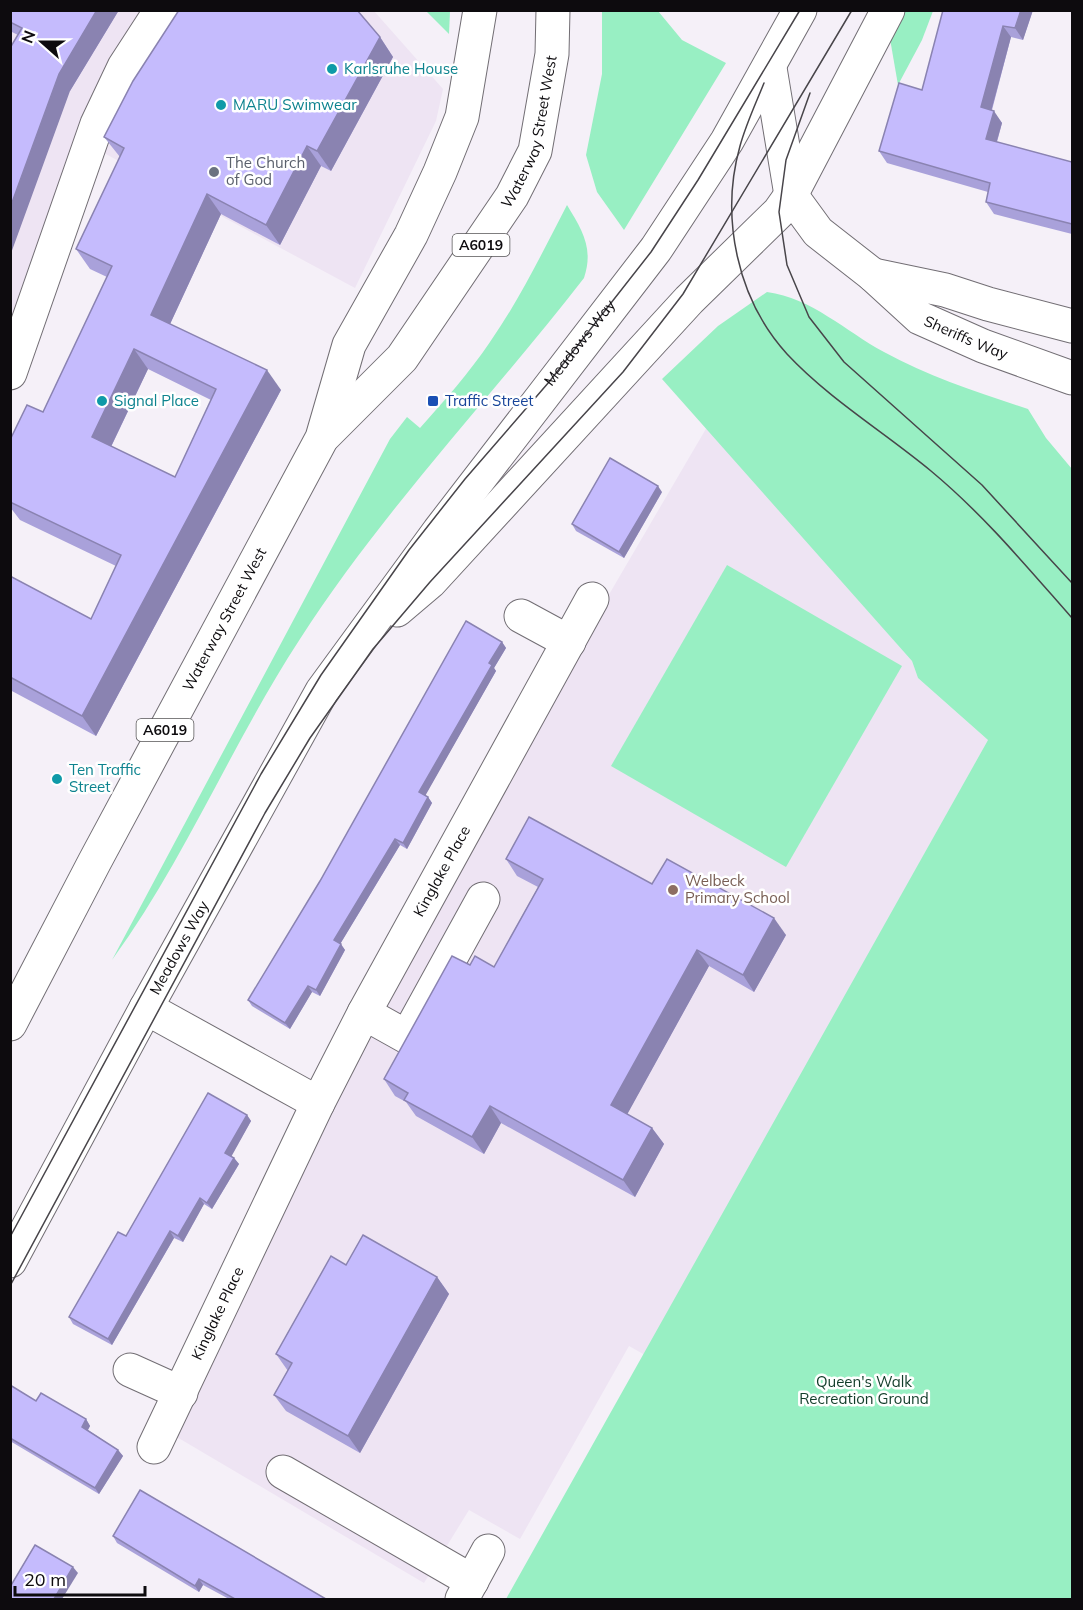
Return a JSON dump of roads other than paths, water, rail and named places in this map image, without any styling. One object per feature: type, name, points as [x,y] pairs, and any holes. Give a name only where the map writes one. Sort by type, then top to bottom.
[{"type":"street","points":[[10,373],[97,124],[124,68],[161,10]]},
{"type":"street","name":"Waterway Street West","points":[[10,1024],[94,861],[322,438],[350,345],[411,235],[462,117],[480,10]]},
{"type":"street","name":"Waterway Street West","points":[[322,438],[402,358],[512,196],[535,151],[552,54],[553,10]]},
{"type":"street","name":"Meadows Way","points":[[10,1261],[146,1008],[322,691],[439,531],[656,249],[704,179],[770,68],[800,10]]},
{"type":"street","name":"Meadows Way","points":[[358,642],[430,582],[689,300],[755,239],[791,195],[888,10]]},
{"type":"street","points":[[770,68],[791,195]]},
{"type":"street","name":"Sheriffs Way","points":[[791,195],[818,232],[873,275],[920,318],[983,346],[1072,378]]},
{"type":"street","name":"Sheriffs Way","points":[[873,275],[945,290],[1072,326]]},
{"type":"street","name":"Kinglake Place","points":[[154,1447],[318,1103],[364,1013],[592,599]]},
{"type":"street","points":[[521,616],[569,642]]},
{"type":"street","points":[[364,1013],[407,1037],[483,899]]},
{"type":"street","points":[[146,1008],[318,1103]]},
{"type":"street","points":[[130,1370],[180,1393]]},
{"type":"street","points":[[283,1472],[467,1590],[488,1551]]},
{"type":"tram line","points":[[10,1237],[261,774],[321,675],[409,550],[465,479],[549,382],[651,252],[698,180],[800,10]]},
{"type":"tram line","points":[[10,1286],[265,813],[310,738],[373,649],[430,582],[623,372],[683,294],[852,10]]},
{"type":"tram line","points":[[764,83],[740,146],[734,173],[732,201],[737,256],[756,308],[770,332],[803,370],[839,401],[931,471],[969,505],[1072,618]]},
{"type":"tram line","points":[[810,93],[786,160],[779,212],[787,265],[809,317],[844,362],[982,485],[1072,583]]},
{"type":"place","name":"Karlsruhe House","points":[[332,69]]},
{"type":"place","name":"MARU Swimwear","points":[[221,105]]},
{"type":"place","name":"The Church of God","points":[[214,172]]},
{"type":"place","name":"Signal Place","points":[[102,401]]},
{"type":"place","name":"Traffic Street","points":[[433,401]]},
{"type":"place","name":"Ten Traffic Street","points":[[57,779]]},
{"type":"place","name":"Welbeck Primary School","points":[[673,890]]},
{"type":"park label","name":"Queen's Walk Recreation Ground","points":[[864,1390]]}]
